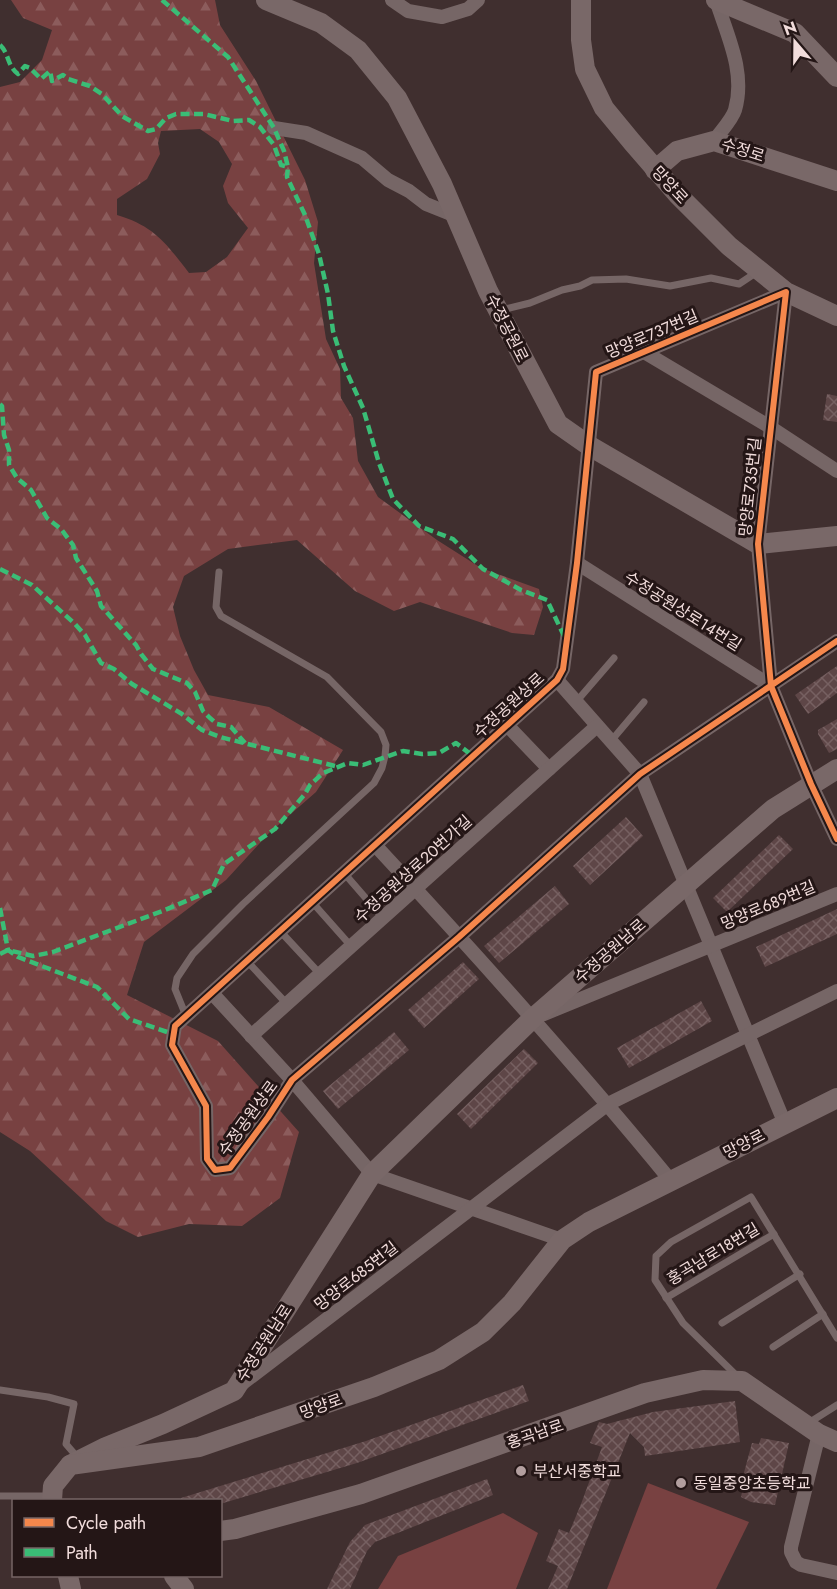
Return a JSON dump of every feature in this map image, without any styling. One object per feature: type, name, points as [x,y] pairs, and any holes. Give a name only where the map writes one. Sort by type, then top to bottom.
[{"type":"street","name":"수정공원로","points":[[266,0],[321,23],[358,50],[397,98],[442,184],[498,311],[558,424],[588,445],[758,544]]},
{"type":"street","points":[[392,0],[408,11],[442,17],[468,9],[478,0]]},
{"type":"street","name":"망양로","points":[[581,0],[581,40],[585,69],[604,108],[655,170],[729,246],[786,292],[837,316]]},
{"type":"street","points":[[716,0],[795,33],[837,76]]},
{"type":"street","points":[[714,141],[735,111],[738,79],[735,56],[716,0]]},
{"type":"street","points":[[274,128],[306,133],[362,158],[388,180],[409,191],[426,204],[456,216]]},
{"type":"street","name":"수정로","points":[[655,170],[677,151],[714,141],[837,180]]},
{"type":"street","name":"망양로737번길","points":[[588,445],[596,372],[786,292]]},
{"type":"street","name":"망양로735번길","points":[[771,686],[758,544],[786,292]]},
{"type":"street","points":[[644,352],[770,427],[837,471]]},
{"type":"street","name":"수정공원상로","points":[[588,445],[577,563],[563,669],[557,680],[175,1026],[172,1045],[206,1106],[207,1159],[215,1170],[230,1168],[292,1080],[459,938],[640,774],[837,641]]},
{"type":"street","points":[[758,544],[837,536]]},
{"type":"street","name":"수정공원상로14번길","points":[[577,563],[771,686]]},
{"type":"street","points":[[557,680],[640,774],[686,885]]},
{"type":"street","points":[[771,686],[811,784],[837,839]]},
{"type":"street","name":"수정공원상로","points":[[507,725],[549,769]]},
{"type":"street","name":"수정공원상로20번가길","points":[[251,1036],[597,726]]},
{"type":"street","name":"수정공원남로","points":[[75,1463],[234,1391],[372,1174],[533,1018],[773,809],[837,769]]},
{"type":"street","points":[[375,845],[533,1018],[671,1181]]},
{"type":"street","name":"망양로689번길","points":[[686,885],[711,946]]},
{"type":"street","name":"망양로689번길","points":[[533,1018],[837,894]]},
{"type":"street","points":[[711,946],[749,1035]]},
{"type":"street","name":"망양로685번길","points":[[234,1391],[608,1104],[837,991]]},
{"type":"street","name":"수정공원상로","points":[[212,993],[292,1080]]},
{"type":"street","name":"망양로","points":[[749,1035],[785,1124]]},
{"type":"street","points":[[292,1080],[372,1174],[562,1240]]},
{"type":"street","name":"망양로","points":[[75,1463],[199,1447],[374,1387],[439,1360],[483,1332],[512,1303],[562,1240],[589,1222],[837,1098]]},
{"type":"street","name":"홍곡남로","points":[[222,1531],[361,1494],[645,1394],[703,1380],[742,1381]]},
{"type":"street","points":[[742,1381],[820,1434],[795,1522],[790,1552],[796,1562],[801,1565],[837,1573]]},
{"type":"street","points":[[51,1498],[53,1486],[75,1463]]},
{"type":"lane","points":[[498,311],[530,303],[592,280],[626,279],[670,286],[711,278],[739,284],[759,270]]},
{"type":"lane","points":[[186,1016],[175,989],[177,978],[193,954],[243,904],[374,783],[382,768],[386,745],[381,732],[327,677],[221,616],[216,607],[219,572]]},
{"type":"lane","points":[[576,702],[614,658]]},
{"type":"lane","points":[[611,741],[644,702]]},
{"type":"lane","points":[[344,873],[383,918]]},
{"type":"lane","points":[[312,902],[351,946]]},
{"type":"lane","points":[[280,931],[320,974]]},
{"type":"lane","points":[[248,961],[287,1004]]},
{"type":"lane","name":"홍곡남로18번길","points":[[774,1234],[666,1298],[655,1280],[656,1256],[671,1242],[752,1197],[837,1338]]},
{"type":"lane","points":[[722,1323],[800,1274]]},
{"type":"lane","points":[[666,1298],[683,1323],[742,1381]]},
{"type":"lane","points":[[773,1347],[823,1314]]},
{"type":"lane","points":[[0,1390],[48,1397],[74,1404],[66,1444],[75,1463]]},
{"type":"lane","points":[[820,1434],[837,1405]]},
{"type":"lane","points":[[0,1496],[51,1498]]},
{"type":"green space","points":[[11,0],[215,0],[220,25],[256,81],[305,180],[318,222],[314,263],[326,339],[340,369],[341,398],[353,418],[358,461],[378,497],[437,540],[481,568],[539,589],[543,607],[534,635],[512,633],[420,602],[394,611],[355,591],[297,540],[228,549],[184,576],[173,607],[180,636],[194,670],[208,695],[269,707],[343,750],[316,792],[269,833],[226,880],[144,942],[127,995],[218,1041],[299,1132],[280,1198],[242,1226],[189,1224],[138,1237],[106,1221],[30,1151],[0,1132],[0,87],[20,82],[42,60],[52,30],[23,18]],"holes":[[[200,129],[219,142],[232,164],[223,186],[228,203],[248,228],[227,257],[206,272],[189,273],[150,230],[117,215],[117,199],[147,179],[160,154],[158,143],[161,131]]]},
{"type":"green space","points":[[648,1483],[749,1522],[716,1589],[607,1589]]},
{"type":"green space","points":[[503,1513],[538,1533],[516,1589],[378,1589],[398,1556]]},
{"type":"building","points":[[827,394],[837,396],[837,422],[823,420]]},
{"type":"building","points":[[837,666],[837,693],[808,714],[795,695]]},
{"type":"building","points":[[837,719],[837,749],[829,753],[818,730]]},
{"type":"building","points":[[626,817],[643,836],[590,885],[573,866]]},
{"type":"building","points":[[779,835],[793,849],[727,912],[713,898]]},
{"type":"building","points":[[555,886],[569,904],[499,963],[484,946]]},
{"type":"building","points":[[837,909],[837,934],[765,967],[756,947]]},
{"type":"building","points":[[463,962],[479,979],[424,1028],[408,1010]]},
{"type":"building","points":[[701,1001],[712,1021],[629,1068],[617,1048]]},
{"type":"building","points":[[394,1032],[409,1050],[338,1109],[323,1091]]},
{"type":"building","points":[[524,1049],[538,1063],[471,1129],[457,1114]]},
{"type":"building","points":[[523,1385],[529,1401],[357,1463],[222,1503],[222,1499],[181,1499],[181,1498],[366,1441]]},
{"type":"building","points":[[735,1401],[740,1442],[645,1456],[644,1447],[630,1433],[567,1589],[548,1589],[558,1566],[546,1561],[559,1529],[569,1533],[602,1447],[590,1443],[599,1422],[607,1424],[653,1412]]},
{"type":"building","points":[[761,1438],[789,1443],[775,1505],[751,1502],[741,1497],[742,1492],[739,1491],[752,1443],[759,1444]]},
{"type":"building","points":[[487,1479],[493,1495],[375,1542],[367,1551],[350,1589],[327,1589],[350,1542],[365,1525]]},
{"type":"marked path","points":[[162,0],[228,57],[274,128],[284,151],[288,167],[287,177],[305,215],[319,254],[333,331],[344,366],[363,408],[379,463],[393,499],[419,526],[453,539],[483,569],[521,590],[547,600],[565,638]]},
{"type":"marked path","points":[[0,45],[14,71],[18,74],[25,66],[41,79],[50,71],[52,81],[63,75],[68,79],[90,86],[102,94],[122,116],[148,131],[156,129],[166,118],[176,114],[204,114],[233,121],[249,120],[260,127],[274,145],[281,165],[285,166]]},
{"type":"marked path","points":[[0,404],[4,435],[9,450],[9,465],[17,478],[31,490],[47,518],[61,529],[73,545],[76,558],[97,591],[101,606],[136,645],[153,669],[187,683],[195,692],[203,711],[217,724],[231,727],[245,743]]},
{"type":"marked path","points":[[0,569],[32,585],[75,624],[85,635],[101,663],[114,669],[132,684],[182,714],[202,730],[220,737],[339,767]]},
{"type":"marked path","points":[[0,954],[8,950],[33,956],[53,952],[212,890],[224,864],[275,829],[310,785],[323,773],[348,763],[363,765],[403,751],[422,754],[439,753],[456,743],[473,756]]},
{"type":"marked path","points":[[0,908],[8,950],[18,957],[97,987],[129,1019],[173,1034]]},
{"type":"cycle path","points":[[837,641],[640,774],[459,937],[292,1080],[230,1168],[215,1170],[207,1159],[206,1106],[172,1045],[175,1026],[557,680],[563,669],[577,563],[596,372],[786,292],[758,544],[771,686],[811,784],[837,839]]},
{"type":"place","name":"부산서중학교","points":[[521,1471]]},
{"type":"place","name":"동일중앙초등학교","points":[[681,1483]]}]
